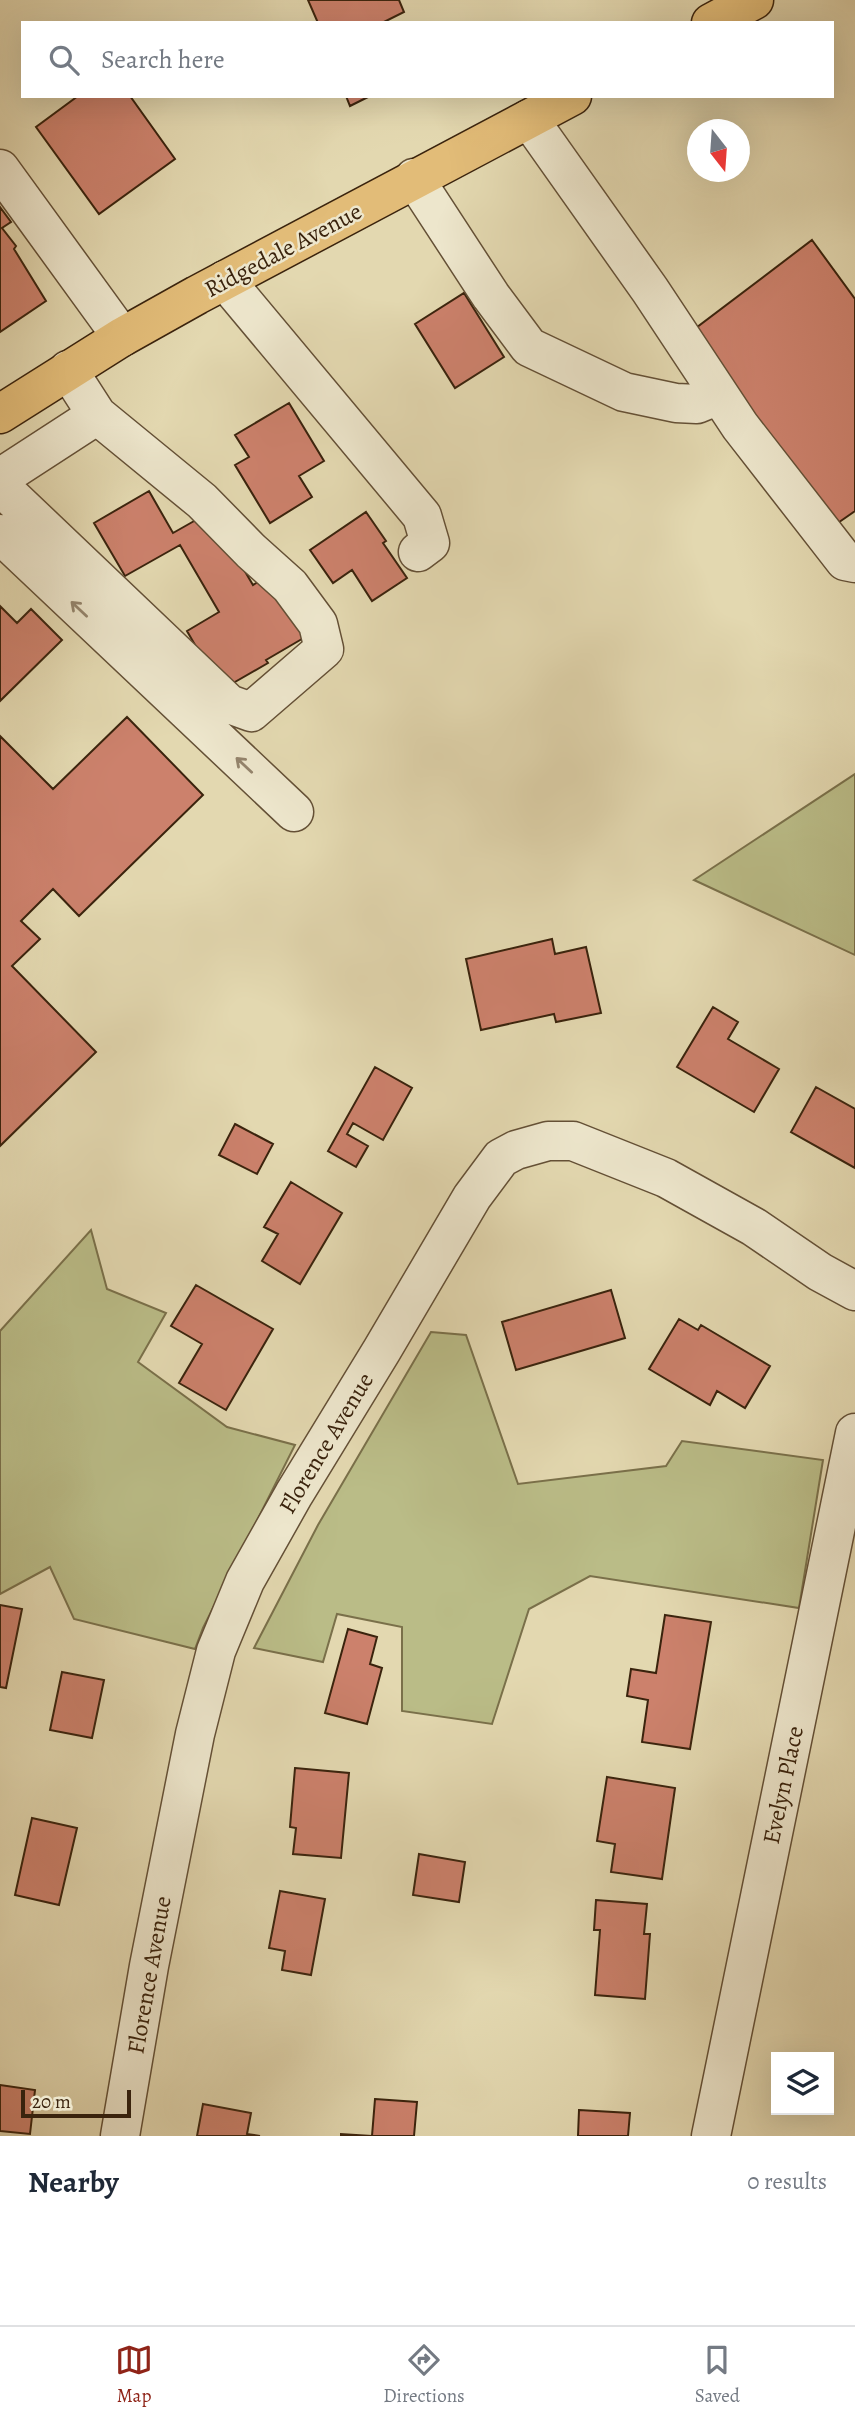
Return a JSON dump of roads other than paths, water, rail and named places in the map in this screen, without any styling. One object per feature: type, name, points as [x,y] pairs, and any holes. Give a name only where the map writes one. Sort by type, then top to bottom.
[{"type":"main road","points":[[715,21],[754,0]]},
{"type":"main road","name":"Ridgedale Avenue","points":[[0,414],[122,337],[414,178],[568,98]]},
{"type":"street","points":[[529,119],[650,290],[740,426],[845,562],[855,563]]},
{"type":"street","points":[[0,169],[122,337]]},
{"type":"street","points":[[414,178],[491,296],[529,346],[624,392],[697,404],[719,395]]},
{"type":"street","points":[[225,280],[422,516],[430,542],[418,552]]},
{"type":"street","points":[[0,486],[229,704],[251,712],[324,649],[318,624],[290,586],[202,501],[97,415],[68,370]]},
{"type":"street","points":[[0,478],[97,415]]},
{"type":"street","points":[[0,534],[294,812]]},
{"type":"street","name":"Florence Avenue","points":[[120,2136],[195,1734],[216,1651],[245,1581],[294,1494],[472,1197],[501,1158],[516,1150],[548,1141],[573,1141],[666,1178],[754,1227],[820,1272],[855,1291]]},
{"type":"street","name":"Evelyn Place","points":[[711,2136],[855,1433]]}]
